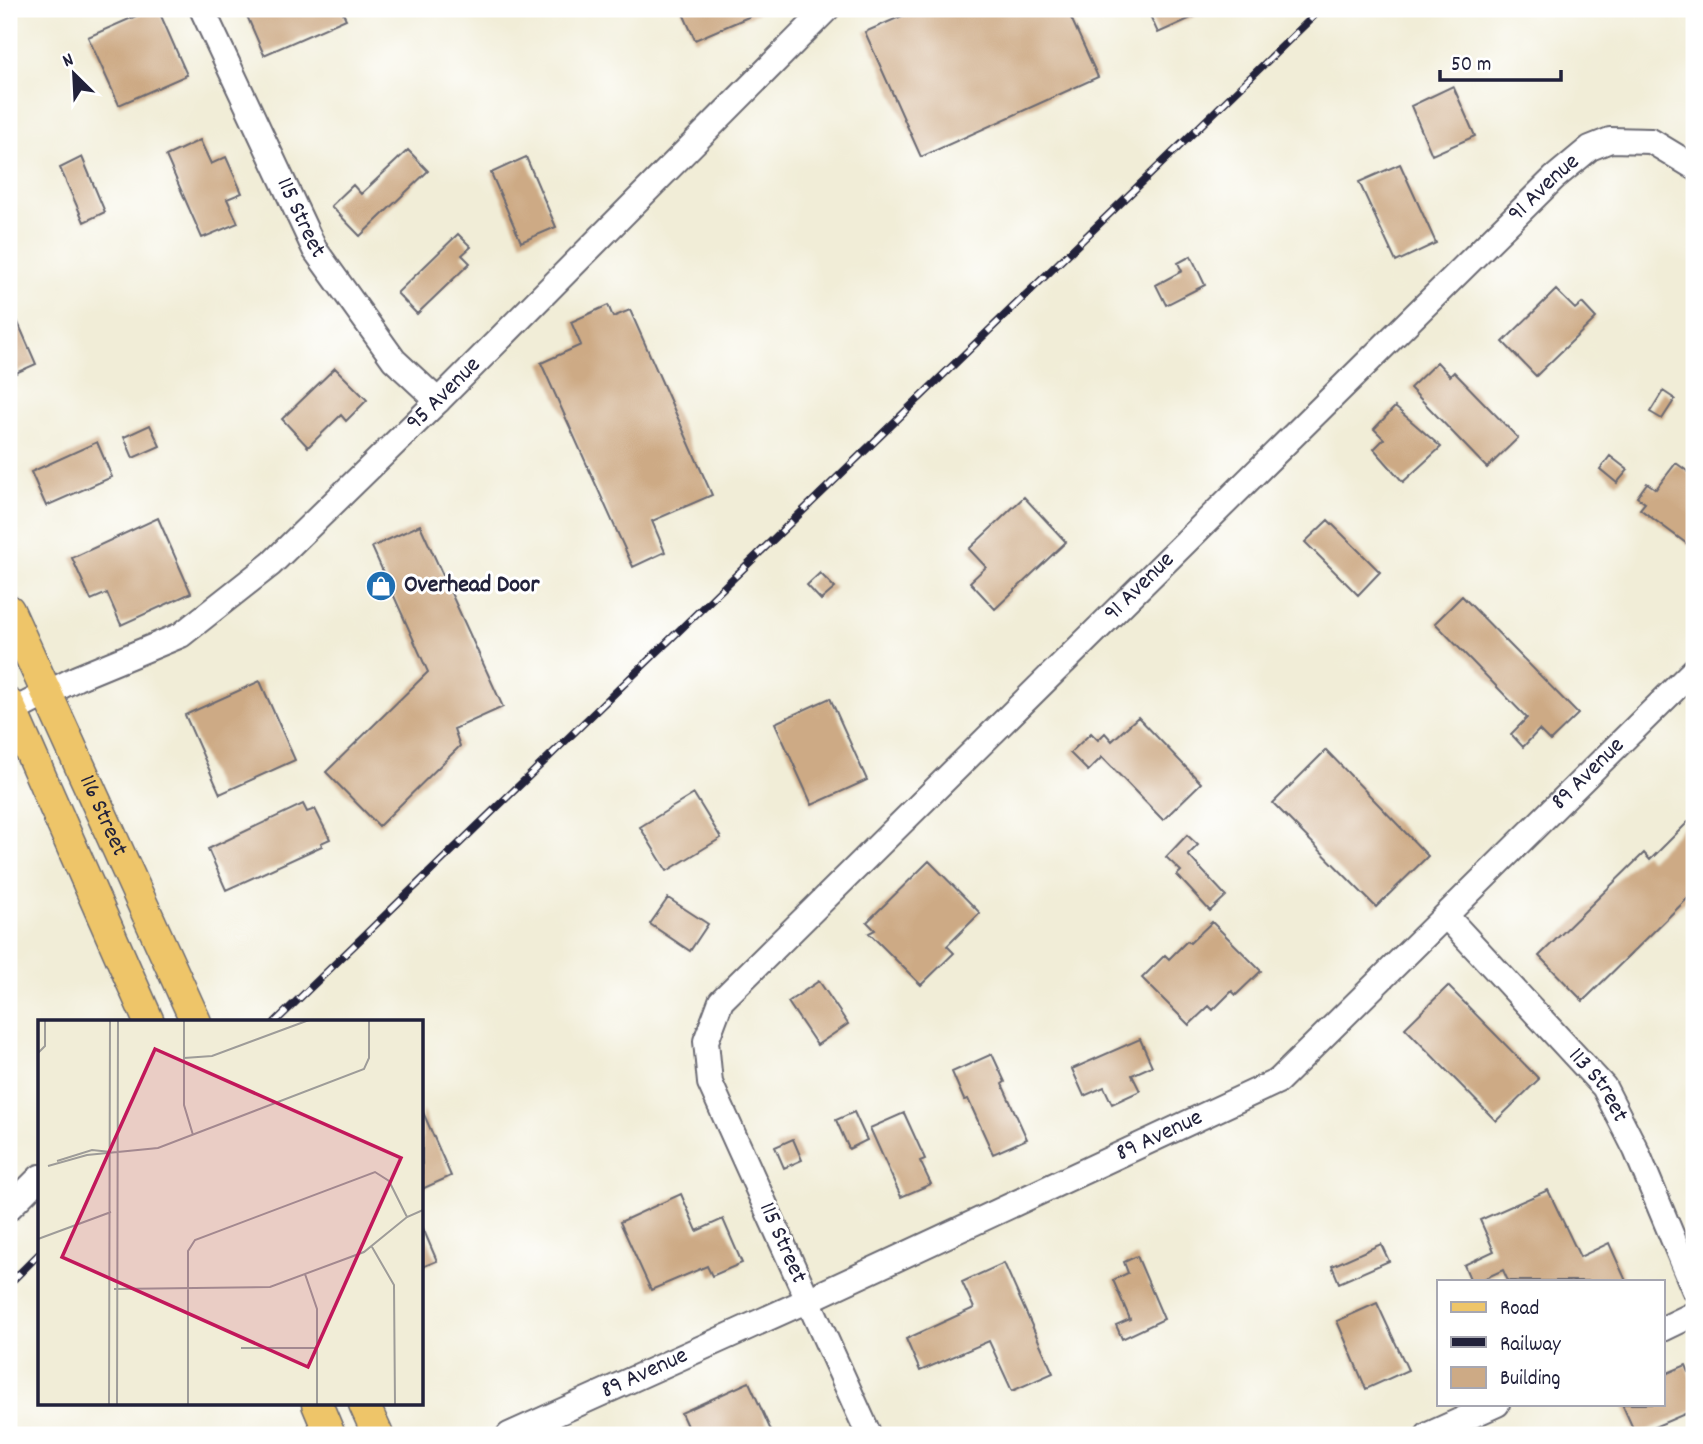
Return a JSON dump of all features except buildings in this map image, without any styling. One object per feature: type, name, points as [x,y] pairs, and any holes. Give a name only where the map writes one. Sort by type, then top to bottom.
[{"type":"main road","name":"116 Street","points":[[9,610],[194,1020]]},
{"type":"main road","name":"116 Street","points":[[9,710],[148,1020]]},
{"type":"main road","points":[[318,1406],[330,1435]]},
{"type":"main road","points":[[365,1406],[378,1435]]},
{"type":"street","name":"115 Street","points":[[202,9],[315,250],[394,360],[438,401]]},
{"type":"street","name":"95 Avenue","points":[[9,710],[181,635],[271,564],[438,401],[827,9]]},
{"type":"street","name":"91 Avenue","points":[[706,1048],[706,1041],[721,1001],[1554,178],[1590,149],[1610,141],[1651,141],[1694,167]]},
{"type":"street","name":"89 Avenue","points":[[509,1435],[808,1300],[1278,1081],[1694,670]]},
{"type":"street","name":"113 Street","points":[[1446,916],[1604,1087],[1636,1150],[1694,1289]]},
{"type":"street","name":"115 Street","points":[[706,1048],[710,1083],[869,1435]]},
{"type":"street","points":[[9,1208],[38,1179]]},
{"type":"street","points":[[1664,1328],[1694,1314]]},
{"type":"street","points":[[1428,1435],[1493,1406]]},
{"type":"railway","points":[[277,1020],[1321,9]]},
{"type":"railway","points":[[9,1284],[38,1255]]},
{"type":"place","name":"Overhead Door","points":[[381,586]]}]
